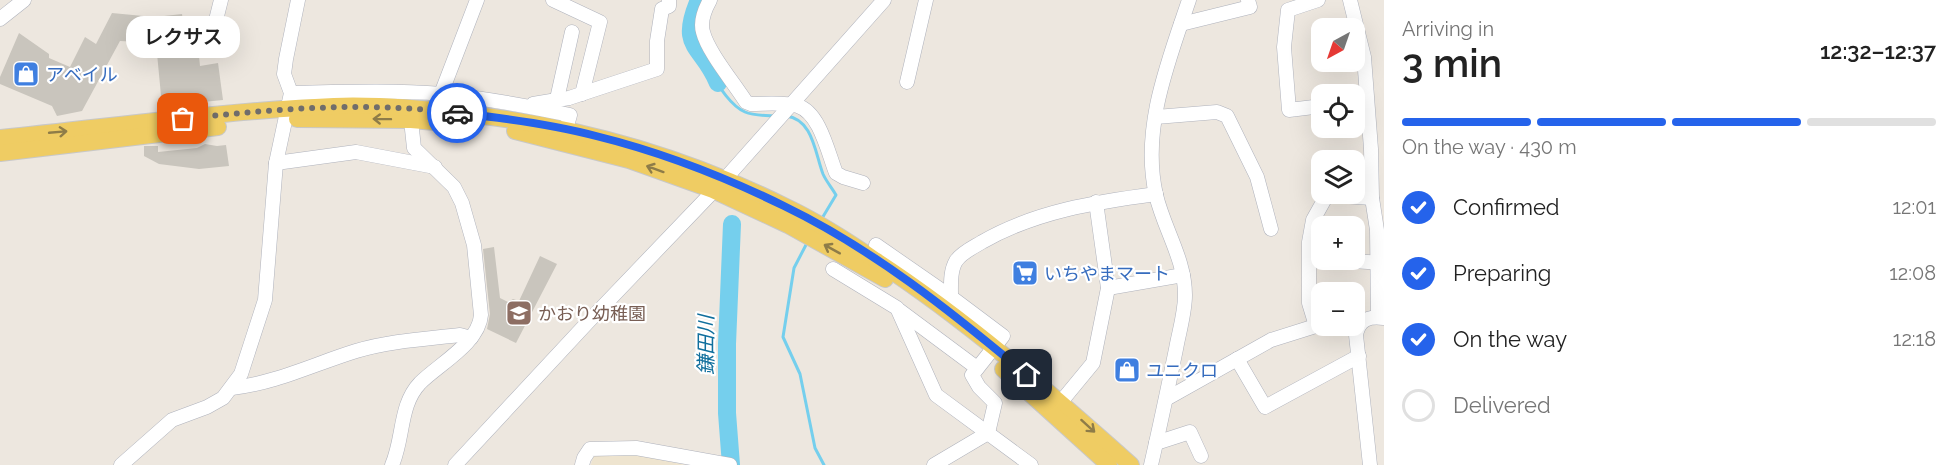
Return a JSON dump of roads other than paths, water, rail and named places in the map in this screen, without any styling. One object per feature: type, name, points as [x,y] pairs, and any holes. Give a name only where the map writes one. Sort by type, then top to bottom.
[{"type":"main road","points":[[0,153],[285,115],[335,106],[402,107],[515,120],[564,136]]},
{"type":"main road","points":[[0,138],[229,114],[411,120],[564,136],[641,148],[719,185],[785,206],[857,248],[921,290],[986,357],[1109,465]]},
{"type":"main road","points":[[986,357],[1060,403],[1131,465]]},
{"type":"street","points":[[0,19],[24,0]]},
{"type":"street","points":[[216,20],[221,0]]},
{"type":"street","points":[[121,465],[172,420],[207,407],[223,398],[241,375],[265,300],[276,163],[291,93],[284,74],[298,0]]},
{"type":"street","points":[[441,94],[477,0]]},
{"type":"street","points":[[553,0],[600,22],[582,94]]},
{"type":"street","points":[[522,105],[582,94],[657,69],[660,20],[662,9],[669,6],[669,0]]},
{"type":"street","points":[[710,0],[706,8],[702,30],[707,43],[746,102],[805,109],[814,117],[836,173],[863,183]]},
{"type":"street","points":[[455,465],[719,185],[884,0]]},
{"type":"street","points":[[907,82],[926,0]]},
{"type":"street","points":[[1151,465],[1185,296],[1179,259],[1160,210],[1153,176],[1156,117],[1164,76],[1189,0]]},
{"type":"street","points":[[1181,24],[1250,7],[1248,0]]},
{"type":"street","points":[[1311,107],[1289,110],[1284,47],[1288,10],[1318,0]]},
{"type":"street","points":[[1350,0],[1364,57],[1362,84]]},
{"type":"street","points":[[557,99],[572,32]]},
{"type":"street","points":[[291,93],[441,94],[522,105],[570,115],[564,136]]},
{"type":"street","points":[[1156,117],[1217,112],[1227,116],[1257,177],[1271,229]]},
{"type":"street","points":[[1365,112],[1378,148],[1372,198],[1381,263],[1381,317],[1365,320]]},
{"type":"street","points":[[392,465],[400,436],[402,417],[419,384],[471,338],[480,325],[481,315],[474,245],[462,203],[454,187],[414,148],[411,120]]},
{"type":"street","points":[[276,163],[356,152],[435,167]]},
{"type":"street","points":[[951,297],[952,269],[957,259],[964,252],[1002,230],[1036,217],[1096,202],[1156,194]]},
{"type":"street","points":[[1315,216],[1327,195],[1372,198]]},
{"type":"street","points":[[1060,403],[1093,363],[1108,288],[1096,202]]},
{"type":"street","points":[[876,245],[1003,336],[972,375],[995,403],[988,433],[934,465]]},
{"type":"street","points":[[1365,262],[1381,263]]},
{"type":"street","points":[[833,269],[897,308],[986,357]]},
{"type":"street","points":[[1108,288],[1183,275]]},
{"type":"street","points":[[1311,288],[1309,303],[1311,307]]},
{"type":"street","points":[[897,308],[936,395],[1031,465]]},
{"type":"street","points":[[1166,399],[1271,340],[1311,328]]},
{"type":"street","points":[[232,388],[275,380],[383,344],[460,335],[471,338]]},
{"type":"street","points":[[1356,336],[1371,465]]},
{"type":"street","points":[[1238,359],[1265,407],[1359,356]]},
{"type":"street","points":[[1156,443],[1190,432],[1201,456]]},
{"type":"street","points":[[582,465],[590,449],[636,448],[730,465]]},
{"type":"waterway","name":"鎌田川","points":[[699,0],[693,16],[692,38],[718,83]]},
{"type":"waterway","points":[[703,61],[721,90],[738,108],[752,114],[774,116]]},
{"type":"waterway","points":[[786,116],[795,118],[807,130],[812,138],[823,174],[836,195],[821,220]]},
{"type":"waterway","name":"鎌田川","points":[[731,465],[727,413],[727,344],[732,224]]},
{"type":"waterway","points":[[808,241],[794,268],[783,337],[800,374],[815,448],[824,465]]},
{"type":"place","name":"アベイル","points":[[26,74]]},
{"type":"place","name":"レクサス","points":[[183,119]]},
{"type":"place","name":"いちやまマート","points":[[1025,273]]},
{"type":"place","name":"かおり幼稚園","points":[[519,313]]},
{"type":"place","name":"ユニクロ","points":[[1127,370]]}]
